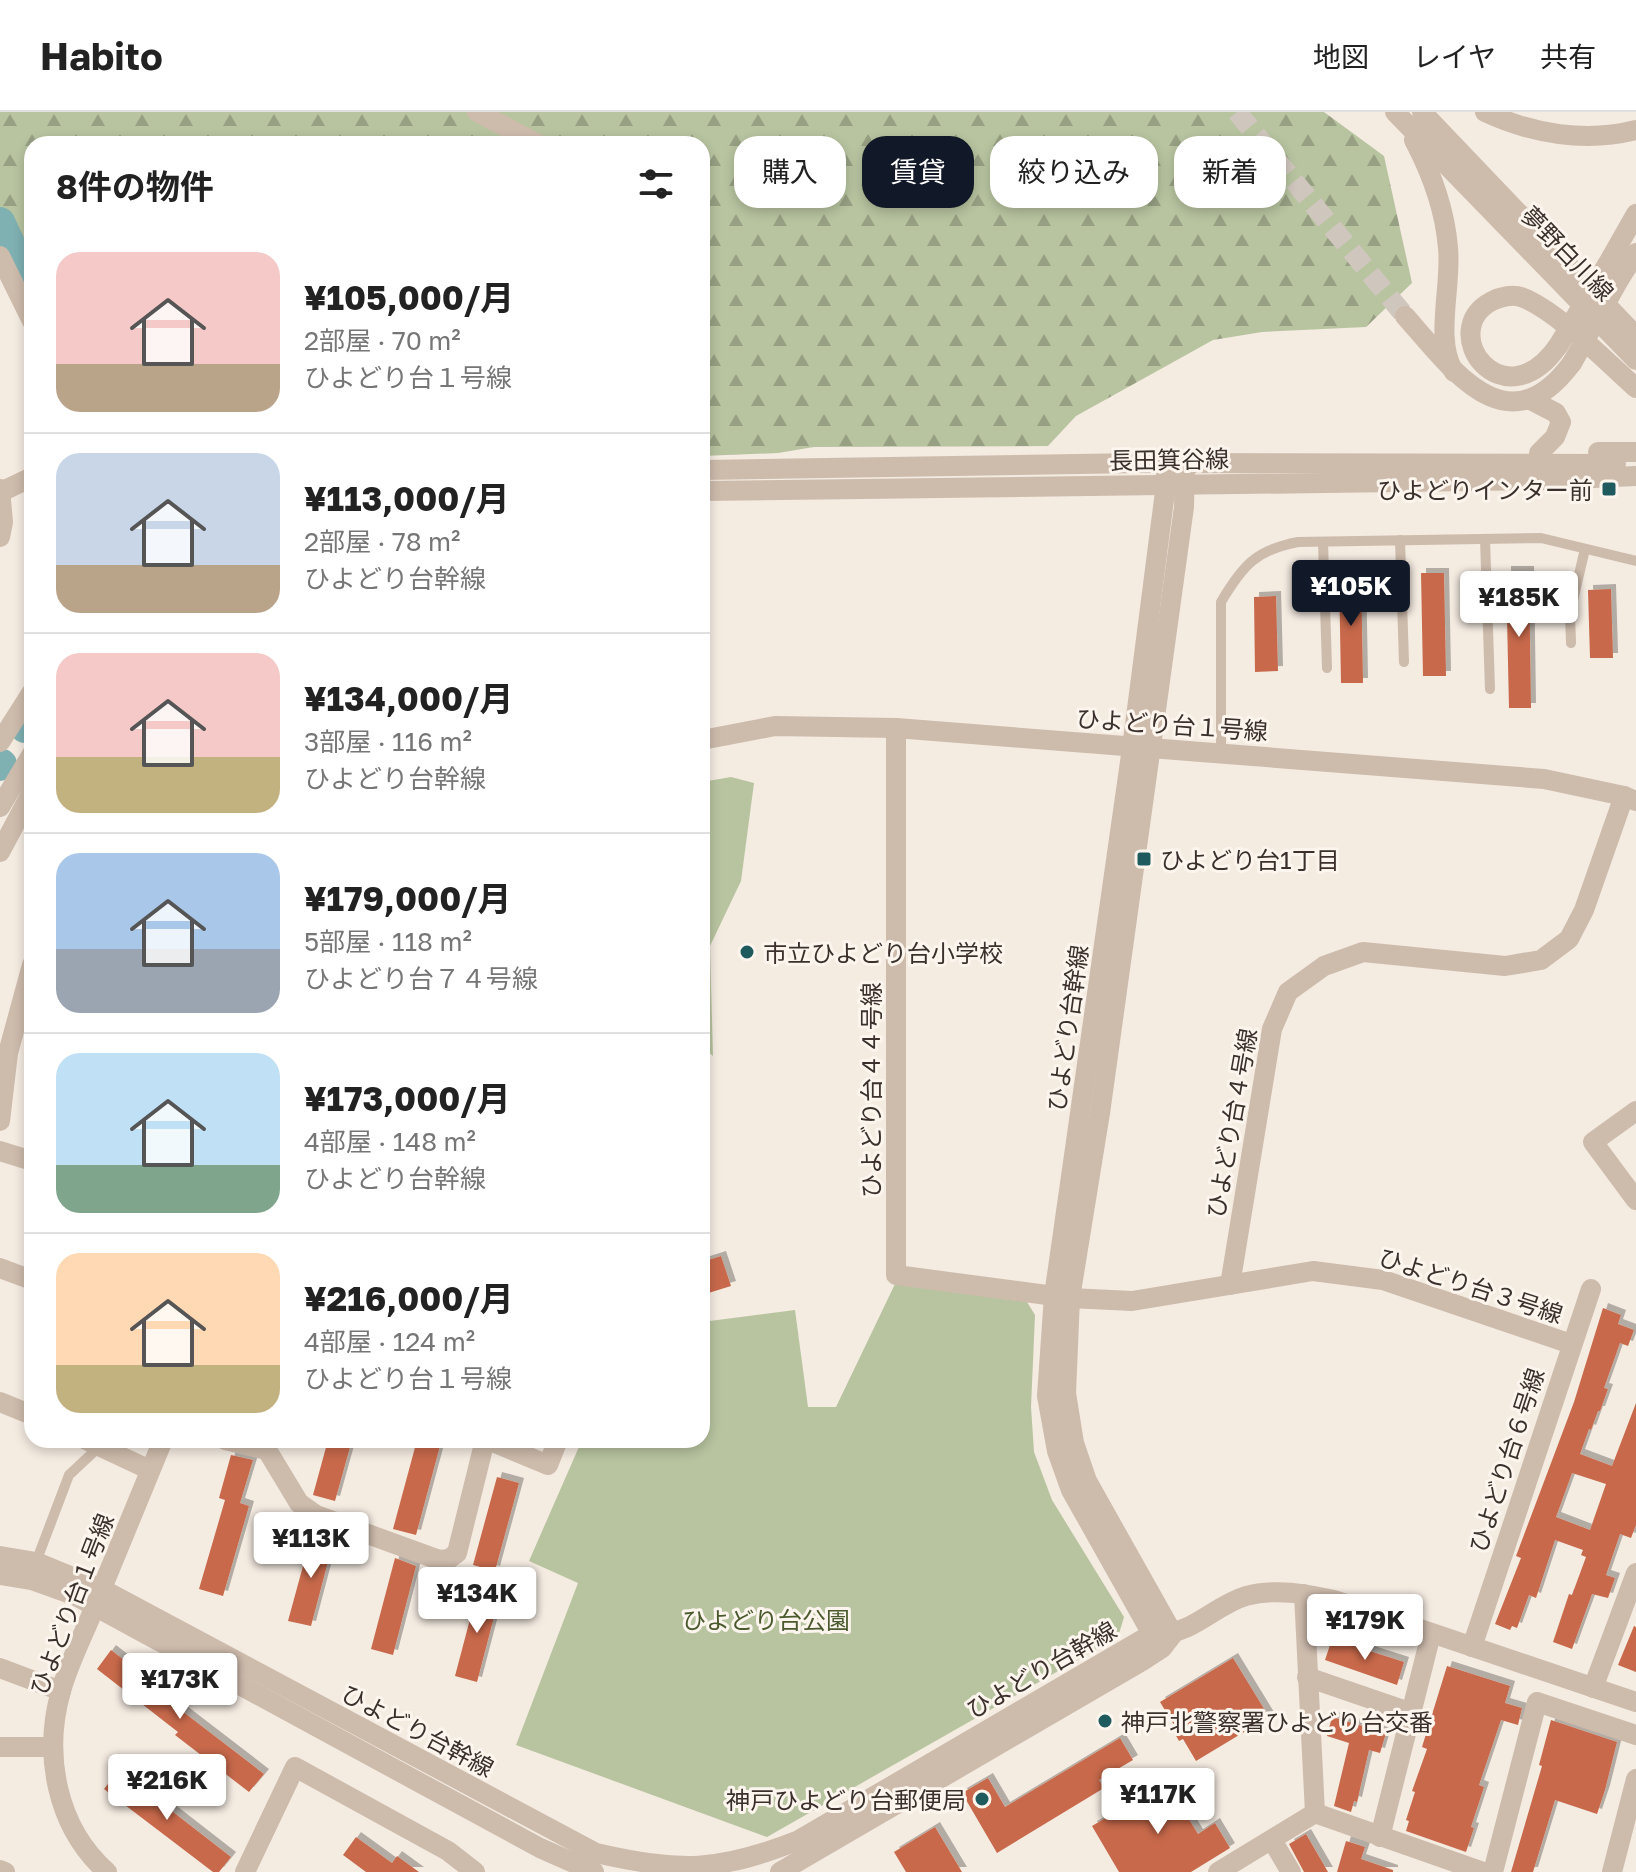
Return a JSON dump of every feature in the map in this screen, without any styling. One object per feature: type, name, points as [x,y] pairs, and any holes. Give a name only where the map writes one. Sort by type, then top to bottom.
[{"type":"street","points":[[477,112],[523,136]]},
{"type":"street","points":[[1485,112],[1522,126],[1584,137],[1636,130]]},
{"type":"street","points":[[1407,115],[1441,203],[1450,283],[1444,339],[1447,359],[1454,372]]},
{"type":"street","name":"夢野白川線","points":[[1407,115],[1636,336]]},
{"type":"street","name":"夢野白川線","points":[[1407,115],[1636,360]]},
{"type":"street","points":[[1529,399],[1558,381],[1572,363],[1636,214]]},
{"type":"street","points":[[1636,253],[1613,271],[1558,346],[1541,367],[1520,376],[1498,376],[1487,370],[1473,350],[1472,326],[1485,306],[1493,300],[1517,295],[1541,305],[1636,388]]},
{"type":"street","points":[[0,256],[24,305]]},
{"type":"street","points":[[1405,316],[1454,372],[1480,393],[1495,399],[1529,399],[1556,413],[1561,422],[1555,437],[1539,453]]},
{"type":"street","points":[[1383,463],[1539,453],[1636,452]]},
{"type":"street","name":"長田箕谷線","points":[[710,491],[1175,474],[1383,463],[1636,463]]},
{"type":"street","name":"長田箕谷線","points":[[710,470],[1503,480],[1636,476]]},
{"type":"street","name":"ひよどり台幹線","points":[[1162,1638],[1087,1481],[1074,1443],[1066,1393],[1062,1297],[1100,1113],[1141,748],[1184,507],[1175,474]]},
{"type":"street","points":[[0,537],[3,522],[1,490],[24,480]]},
{"type":"street","points":[[24,704],[0,740],[24,757]]},
{"type":"street","name":"ひよどり台１号線","points":[[710,738],[775,726],[896,728],[1544,779],[1630,799]]},
{"type":"street","name":"ひよどり台４４号線","points":[[896,728],[896,1275],[1062,1297]]},
{"type":"street","points":[[0,807],[24,770]]},
{"type":"street","name":"ひよどり台４号線","points":[[1230,1285],[1272,1029],[1288,992],[1324,966],[1363,952],[1505,966],[1541,960],[1569,939],[1630,799]]},
{"type":"street","points":[[0,852],[24,807]]},
{"type":"street","points":[[0,1121],[8,1053],[24,994]]},
{"type":"street","points":[[1636,1111],[1593,1142],[1636,1200]]},
{"type":"street","points":[[0,1151],[24,1158]]},
{"type":"street","points":[[0,1268],[24,1277]]},
{"type":"street","name":"ひよどり台３号線","points":[[1062,1297],[1132,1301],[1313,1271],[1383,1280],[1571,1344]]},
{"type":"street","name":"ひよどり台６号線","points":[[1472,1647],[1591,1289]]},
{"type":"street","points":[[0,1402],[24,1412]]},
{"type":"street","points":[[104,1448],[150,1470]]},
{"type":"street","name":"ひよどり台１号線","points":[[107,1872],[82,1843],[67,1818],[55,1778],[52,1747],[61,1691],[160,1448]]},
{"type":"street","points":[[259,1448],[267,1450],[299,1503],[316,1515],[439,1560],[449,1559],[457,1553],[484,1448]]},
{"type":"street","points":[[506,1448],[548,1465],[555,1448]]},
{"type":"street","name":"ひよどり台幹線","points":[[0,1556],[36,1562],[540,1848],[594,1872]]},
{"type":"street","points":[[1593,1688],[1636,1573]]},
{"type":"street","name":"ひよどり台幹線","points":[[0,1575],[32,1580],[74,1595],[99,1597],[596,1853],[673,1870],[729,1866],[799,1840],[1162,1638]]},
{"type":"street","points":[[1162,1638],[1244,1597],[1276,1592],[1304,1594],[1334,1600],[1636,1702]]},
{"type":"street","points":[[1304,1594],[1315,1813]]},
{"type":"street","points":[[1380,1837],[1431,1634]]},
{"type":"street","name":"ひよどり台幹線","points":[[780,1872],[1162,1638]]},
{"type":"street","points":[[0,1668],[61,1691]]},
{"type":"street","points":[[1307,1677],[1412,1713]]},
{"type":"street","points":[[1493,1872],[1537,1702],[1636,1735]]},
{"type":"street","points":[[0,1747],[52,1747]]},
{"type":"street","points":[[245,1872],[295,1767],[448,1851],[475,1872]]},
{"type":"street","points":[[1612,1872],[1636,1779]]},
{"type":"street","points":[[1315,1813],[1380,1837],[1430,1864],[1483,1872]]},
{"type":"street","points":[[1224,1870],[1315,1813]]},
{"type":"street","points":[[1272,1840],[1291,1872]]},
{"type":"lane","points":[[1221,754],[1221,602],[1233,582],[1255,558],[1271,548],[1298,542],[1541,538],[1636,561]]},
{"type":"lane","points":[[1485,539],[1490,689]]},
{"type":"lane","points":[[1400,540],[1404,662]]},
{"type":"lane","points":[[1323,542],[1327,668]]},
{"type":"lane","points":[[1571,643],[1570,613],[1585,549]]},
{"type":"lane","points":[[36,1562],[69,1475],[89,1448]]},
{"type":"green space","points":[[0,112],[1324,112],[1384,156],[1412,283],[1366,327],[1262,332],[1213,340],[1076,416],[1048,446],[814,447],[778,453],[710,456],[710,136],[24,136],[24,269],[0,225]]},
{"type":"green space","points":[[731,777],[754,783],[741,881],[710,946],[710,781]]},
{"type":"green space","points":[[710,946],[713,1056],[710,1054]]},
{"type":"green space","name":"ひよどり台公園","points":[[895,1284],[1027,1302],[1035,1315],[1031,1407],[1034,1452],[1052,1500],[1124,1617],[1118,1637],[767,1837],[516,1745],[578,1583],[529,1561],[578,1448],[710,1448],[710,1321],[795,1310],[808,1407],[836,1407]]},
{"type":"building","points":[[1506,571],[1529,571],[1531,708],[1509,708]]},
{"type":"building","points":[[1339,573],[1361,573],[1363,683],[1341,683]]},
{"type":"building","points":[[1421,573],[1444,573],[1446,676],[1423,676]]},
{"type":"building","points":[[1611,589],[1613,658],[1590,658],[1588,590]]},
{"type":"building","points":[[1276,596],[1278,671],[1255,672],[1254,597]]},
{"type":"building","points":[[721,1256],[731,1286],[710,1293],[710,1259]]},
{"type":"building","points":[[1603,1308],[1621,1315],[1618,1324],[1634,1330],[1628,1346],[1620,1343],[1604,1388],[1608,1389],[1580,1454],[1612,1466],[1636,1403],[1636,1525],[1631,1538],[1620,1534],[1606,1575],[1615,1578],[1608,1598],[1592,1594],[1572,1649],[1553,1642],[1569,1594],[1572,1595],[1586,1557],[1581,1555],[1583,1550],[1555,1540],[1536,1598],[1529,1595],[1517,1628],[1512,1626],[1510,1630],[1495,1624],[1521,1558],[1516,1556],[1574,1402]],"holes":[[[1572,1473],[1606,1484],[1590,1530],[1556,1517]]]},
{"type":"building","points":[[326,1448],[350,1448],[335,1501],[313,1495]]},
{"type":"building","points":[[415,1448],[439,1448],[416,1535],[393,1529]]},
{"type":"building","points":[[231,1455],[253,1460],[240,1503],[249,1506],[223,1596],[199,1589],[225,1500],[219,1498]]},
{"type":"building","points":[[497,1477],[519,1483],[495,1571],[473,1565]]},
{"type":"building","points":[[312,1533],[334,1539],[311,1626],[288,1621]]},
{"type":"building","points":[[395,1558],[416,1566],[393,1655],[371,1649]]},
{"type":"building","points":[[478,1589],[500,1594],[477,1682],[455,1676]]},
{"type":"building","points":[[1636,1627],[1636,1672],[1618,1665]]},
{"type":"building","points":[[1332,1639],[1404,1662],[1397,1685],[1325,1660]]},
{"type":"building","points":[[111,1650],[185,1707],[182,1711],[264,1774],[249,1792],[97,1669]]},
{"type":"building","points":[[1233,1658],[1269,1717],[1196,1761],[1183,1739],[1179,1741],[1171,1727],[1174,1725],[1160,1702]]},
{"type":"building","points":[[1447,1666],[1510,1686],[1505,1703],[1522,1708],[1518,1725],[1501,1720],[1479,1785],[1484,1787],[1466,1852],[1406,1831],[1409,1821],[1406,1820],[1415,1792],[1412,1791],[1427,1749],[1422,1747]]},
{"type":"building","points":[[1332,1717],[1386,1733],[1380,1753],[1369,1750],[1357,1802],[1354,1801],[1351,1812],[1334,1806],[1349,1743],[1327,1736]]},
{"type":"building","points":[[1551,1720],[1617,1742],[1605,1790],[1597,1814],[1555,1800],[1533,1872],[1511,1872],[1542,1766],[1539,1765]]},
{"type":"building","points":[[1120,1738],[1133,1760],[1099,1780],[1104,1788],[997,1853],[962,1793],[988,1778],[1005,1807]]},
{"type":"building","points":[[119,1770],[231,1857],[219,1872],[213,1872],[104,1789]]},
{"type":"building","points":[[1166,1782],[1198,1834],[1215,1823],[1230,1848],[1191,1872],[1119,1872],[1092,1826]]},
{"type":"building","points":[[935,1827],[962,1872],[906,1872],[894,1852]]},
{"type":"building","points":[[1306,1834],[1328,1872],[1304,1872],[1289,1844]]},
{"type":"building","points":[[356,1837],[392,1863],[397,1856],[419,1872],[366,1872],[343,1855]]},
{"type":"building","points":[[1346,1841],[1365,1847],[1361,1859],[1393,1872],[1337,1872]]},
{"type":"waterway","points":[[0,222],[24,273]]},
{"type":"tunnel","points":[[1237,112],[1405,316]]},
{"type":"place","name":"ひよどりインター前","points":[[1609,489]]},
{"type":"place","name":"ひよどり台1丁目","points":[[1144,859]]},
{"type":"place","name":"市立ひよどり台小学校","points":[[747,952]]},
{"type":"place","name":"神戸北警察署ひよどり台交番","points":[[1105,1721]]},
{"type":"place","name":"神戸ひよどり台郵便局","points":[[982,1799]]}]
